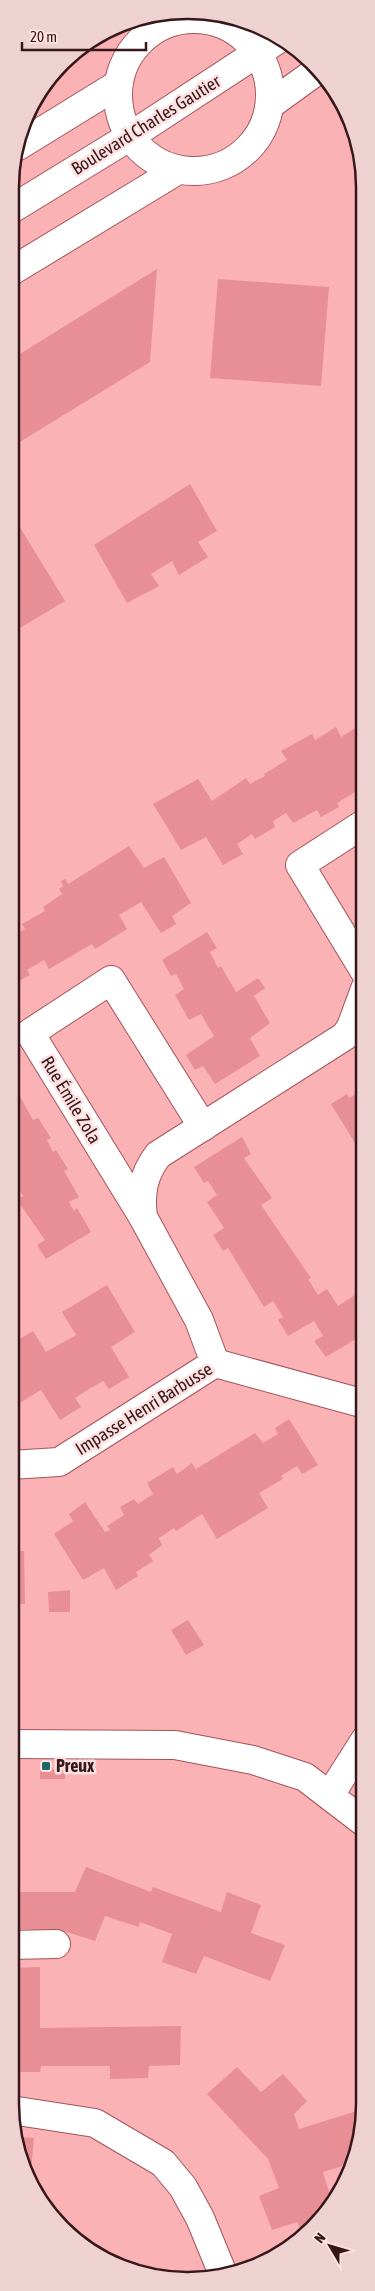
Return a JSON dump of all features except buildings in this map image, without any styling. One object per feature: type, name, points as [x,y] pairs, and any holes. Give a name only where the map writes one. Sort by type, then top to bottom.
[{"type":"street","points":[[194,19],[145,26],[129,55],[117,85],[120,115],[129,137],[140,150],[160,164],[178,170],[199,172],[214,169],[230,163],[243,154],[263,128],[271,104],[266,72],[258,54],[245,38],[226,24]]},
{"type":"street","name":"Boulevard Charles Gautier","points":[[19,204],[129,137],[274,43]]},
{"type":"street","points":[[271,104],[312,74]]},
{"type":"street","points":[[26,141],[117,85]]},
{"type":"street","points":[[19,267],[178,170]]},
{"type":"street","points":[[356,829],[300,865],[356,957]]},
{"type":"street","name":"Rue Émile Zola","points":[[203,1127],[111,980],[30,1033],[143,1217],[199,1320],[215,1363]]},
{"type":"street","name":"Rue Émile Zola","points":[[143,1217],[141,1203],[143,1180],[148,1168],[158,1155],[345,1036],[352,1027],[356,1015]]},
{"type":"street","name":"Impasse Henri Barbusse","points":[[19,1464],[59,1462],[215,1363],[356,1402]]},
{"type":"street","points":[[19,1744],[175,1745],[253,1760],[304,1777],[330,1794],[356,1816]]},
{"type":"street","points":[[330,1794],[356,1754]]},
{"type":"street","points":[[19,1945],[56,1944]]},
{"type":"street","points":[[19,2111],[95,2123],[163,2163],[183,2187],[200,2218],[221,2269]]},
{"type":"place","name":"Preux","points":[[46,1766]]}]
